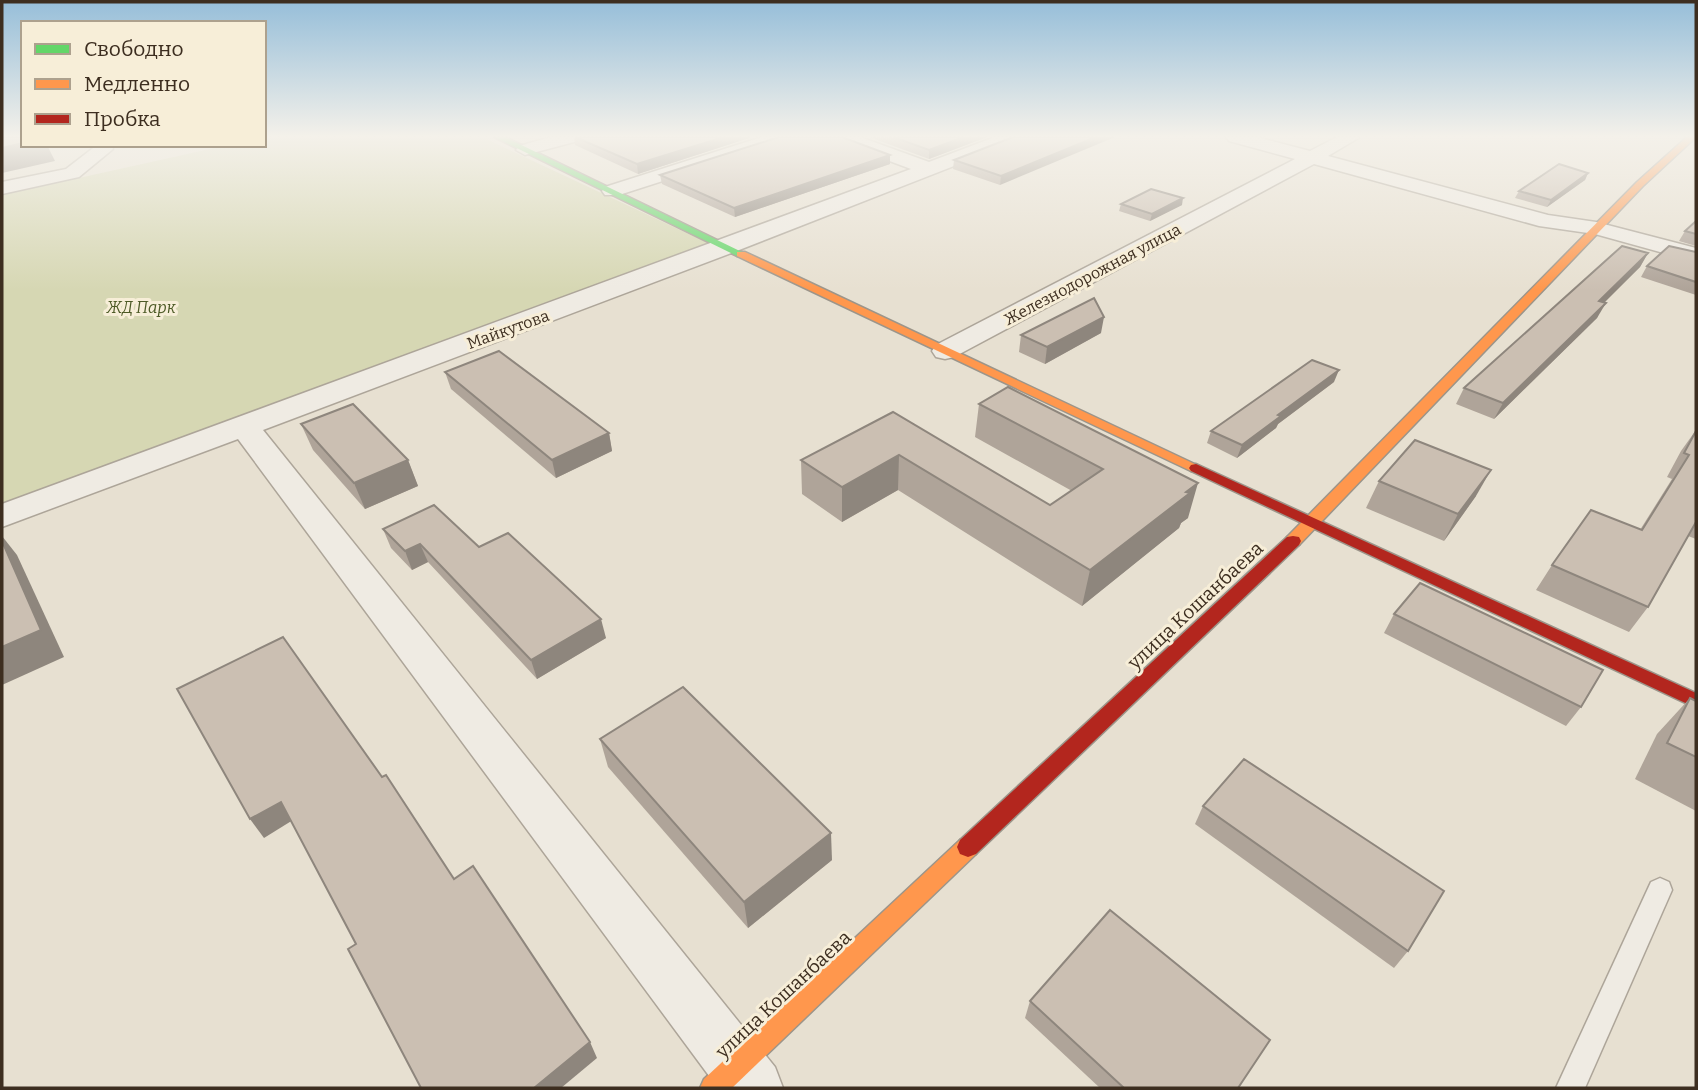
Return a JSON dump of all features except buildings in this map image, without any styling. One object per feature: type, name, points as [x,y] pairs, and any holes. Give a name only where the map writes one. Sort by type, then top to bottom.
[{"type":"street","points":[[605,188],[945,351],[1696,701]]},
{"type":"street","points":[[612,191],[622,188]]},
{"type":"street","name":"Майкутова","points":[[2,516],[880,188]]},
{"type":"street","name":"Железнодорожная улица","points":[[945,351],[1255,188]]},
{"type":"street","points":[[1420,188],[1547,221],[1596,228],[1696,256]]},
{"type":"street","name":"улица Кошанбаева","points":[[734,1081],[1312,523],[1636,188]]},
{"type":"street","points":[[245,427],[734,1081]]},
{"type":"lane","points":[[1570,1088],[1660,890]]},
{"type":"green space","name":"ЖД Парк","points":[[34,188],[590,188],[710,244],[2,507],[2,195]]},
{"type":"traffic: fast","points":[[604,188],[741,254]]},
{"type":"traffic: slow","points":[[1293,541],[1636,188]]},
{"type":"traffic: slow","points":[[741,254],[1196,468]]},
{"type":"traffic: slow","points":[[713,1088],[968,847]]},
{"type":"traffic: jam","points":[[1196,468],[1696,701]]},
{"type":"traffic: jam","points":[[968,847],[1293,541]]}]
